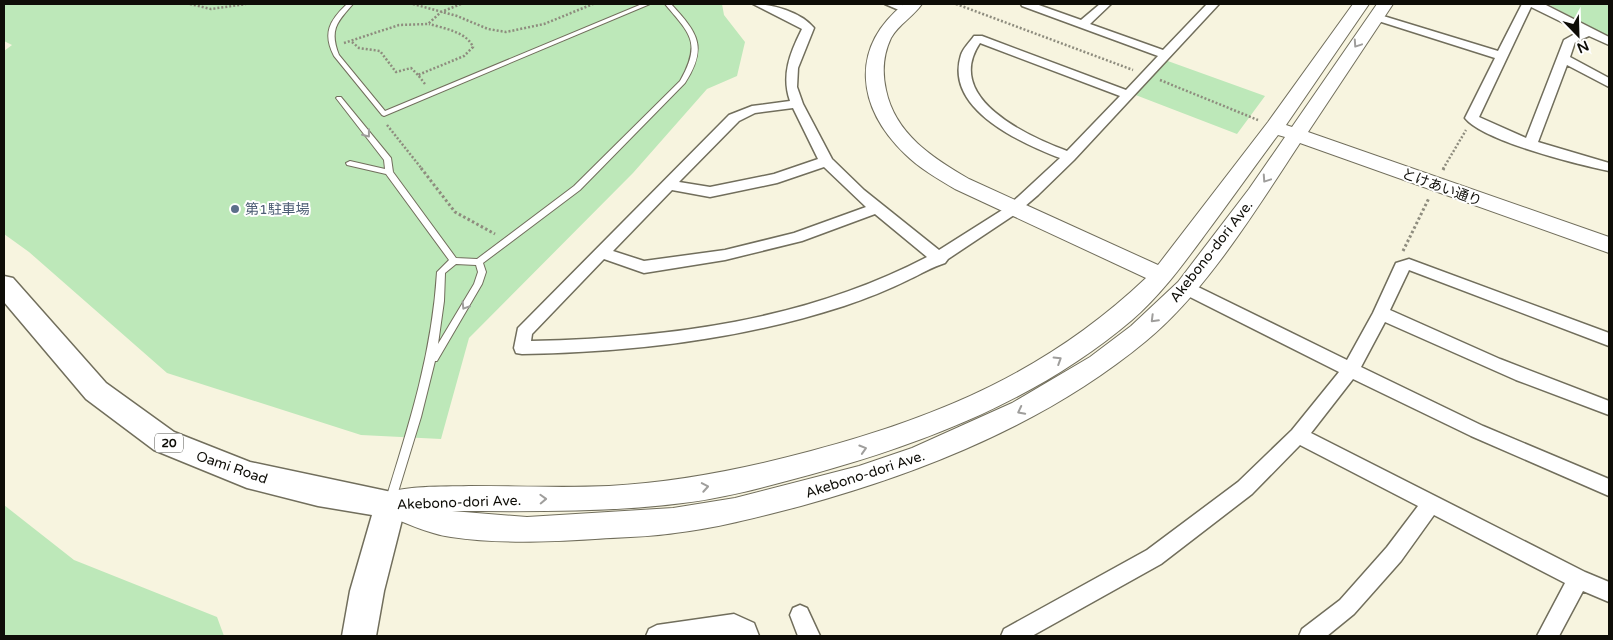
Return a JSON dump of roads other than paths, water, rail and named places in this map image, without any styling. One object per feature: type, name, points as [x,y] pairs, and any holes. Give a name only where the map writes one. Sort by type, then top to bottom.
[{"type":"main road","name":"Oami Road","points":[[4,286],[96,391],[164,440],[247,474],[318,492],[390,504]]},
{"type":"main road","points":[[359,636],[367,591],[390,504]]},
{"type":"street","points":[[758,4],[801,22],[808,28],[799,46],[792,68],[791,87],[797,104],[826,161],[877,208],[940,259]]},
{"type":"street","points":[[1026,4],[1165,55]]},
{"type":"street","points":[[1082,25],[1106,4]]},
{"type":"street","points":[[797,104],[752,110],[738,115],[524,332],[522,348],[580,348],[643,344],[704,336],[771,322],[837,303],[889,283],[940,259],[1014,209],[1069,157],[1212,4]]},
{"type":"street","points":[[1530,4],[1527,4],[1472,118],[1479,125],[1609,167]]},
{"type":"street","points":[[1536,4],[1609,41]]},
{"type":"street","points":[[904,6],[881,40],[874,64],[875,90],[886,118],[906,144],[934,168],[971,190],[1162,276]]},
{"type":"street","points":[[1374,8],[1502,56]]},
{"type":"street","name":"Akebono-dori Ave.","points":[[390,504],[442,499],[608,498],[684,491],[754,478],[866,448],[936,423],[1003,394],[1073,351],[1124,314],[1162,276],[1286,130],[1374,8]]},
{"type":"street","points":[[1531,143],[1570,40],[1590,31]]},
{"type":"street","points":[[1069,157],[1025,139],[981,107],[971,91],[964,73],[969,47],[978,38],[1128,95]]},
{"type":"street","points":[[1562,58],[1609,83]]},
{"type":"street","name":"Akebono-dori Ave.","points":[[390,504],[448,524],[527,530],[673,521],[735,511],[803,494],[859,478],[920,457],[1021,412],[1067,385],[1140,333],[1186,288],[1256,194],[1286,130]]},
{"type":"street","name":"とけあい通り","points":[[1286,130],[1435,186],[1609,245]]},
{"type":"street","points":[[669,185],[710,192],[777,178],[826,161]]},
{"type":"street","points":[[602,252],[624,262],[644,267],[725,255],[797,237],[877,208]]},
{"type":"street","points":[[1012,636],[1154,557],[1245,488],[1298,436],[1350,371],[1381,313],[1401,267],[1408,264],[1609,340]]},
{"type":"street","points":[[1186,288],[1350,371],[1486,435],[1609,488]]},
{"type":"street","points":[[1381,313],[1472,355],[1559,391],[1609,408]]},
{"type":"street","points":[[1298,436],[1578,579],[1609,592]]},
{"type":"street","points":[[1310,636],[1347,607],[1394,554],[1431,504]]},
{"type":"street","points":[[1548,636],[1578,579]]},
{"type":"street","points":[[800,615],[809,636]]},
{"type":"street","points":[[657,636],[734,624],[746,630],[748,636]]},
{"type":"lane","points":[[350,4],[333,24],[330,35],[331,45],[336,56],[384,114],[647,4]]},
{"type":"lane","points":[[390,504],[431,363],[441,272],[454,261],[479,262],[577,188],[683,82],[693,67],[697,48],[692,31],[668,4]]},
{"type":"lane","points":[[339,98],[388,160],[389,172],[454,261]]},
{"type":"lane","points":[[350,162],[389,172]]},
{"type":"lane","points":[[431,363],[478,284],[482,272],[479,262]]},
{"type":"place","name":"第1駐車場","points":[[235,209]]}]
